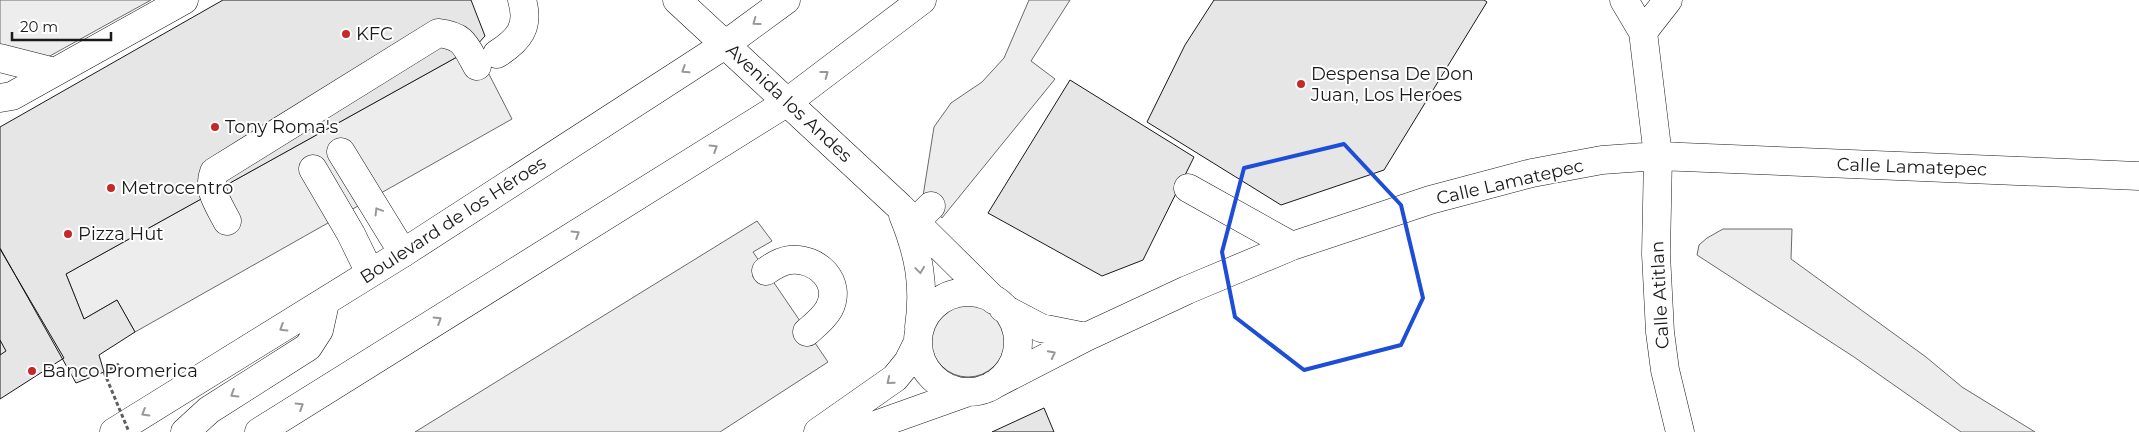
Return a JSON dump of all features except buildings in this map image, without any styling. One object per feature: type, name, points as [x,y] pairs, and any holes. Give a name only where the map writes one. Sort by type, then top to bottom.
[{"type":"street","points":[[0,98],[12,96],[184,0]]},
{"type":"street","points":[[227,221],[213,194],[210,181],[214,172],[438,33],[451,34],[462,39],[487,60],[512,45],[522,32],[526,18],[522,0]]},
{"type":"street","name":"Avenida los Andes","points":[[677,0],[726,44],[786,103],[915,212],[999,304]]},
{"type":"street","name":"Boulevard de los Héroes","points":[[114,432],[325,303],[726,44],[786,0]]},
{"type":"street","points":[[259,432],[786,103],[922,0]]},
{"type":"street","points":[[1624,0],[1643,32],[1668,0]]},
{"type":"street","name":"Calle Atitlan","points":[[1643,32],[1658,156],[1656,254],[1659,322],[1665,370],[1680,432]]},
{"type":"street","points":[[0,58],[55,72]]},
{"type":"street","name":"Calle Lamatepec","points":[[980,388],[1187,290],[1292,246],[1430,200],[1532,172],[1602,160],[1658,156],[2139,176]]},
{"type":"street","points":[[326,161],[386,263],[352,234],[326,161]]},
{"type":"street","points":[[1188,188],[1292,246]]},
{"type":"street","name":"Avenida los Andes","points":[[818,432],[895,378],[908,362],[918,337],[922,294],[915,212]]},
{"type":"street","points":[[766,271],[781,262],[790,260],[805,261],[819,267],[828,276],[832,285],[832,299],[829,308],[807,332]]},
{"type":"street","points":[[980,388],[949,389],[937,382],[927,372],[920,360],[918,337],[923,320],[931,308],[942,299],[955,294],[969,292],[983,295],[1041,328],[1086,337]]},
{"type":"street","points":[[185,432],[209,410],[308,347],[319,330],[325,303]]},
{"type":"street","points":[[856,432],[980,388],[1006,374],[1013,364],[1018,340],[1011,317],[999,304]]},
{"type":"path","points":[[121,362],[104,372],[129,432]]},
{"type":"highlighted area","points":[[1344,144],[1401,205],[1423,298],[1401,345],[1304,370],[1235,317],[1222,252],[1244,168]]},
{"type":"shaded area","points":[[0,0],[151,0],[48,57],[0,52]]},
{"type":"shaded area","points":[[1029,0],[1070,0],[1031,61],[1055,79],[942,218],[923,196],[934,127],[951,103],[982,82],[1004,58]]},
{"type":"shaded area","points":[[475,47],[512,119],[135,332],[117,300],[84,319],[66,274]]},
{"type":"shaded area","points":[[757,221],[772,241],[753,252],[828,362],[720,432],[415,432]]},
{"type":"shaded area","points":[[1723,229],[1792,229],[1791,259],[1926,357],[1962,387],[2035,432],[1961,432],[1854,357],[1697,255],[1699,245]]},
{"type":"shaded area","points":[[968,303],[982,306],[994,314],[1002,326],[1005,340],[1002,354],[994,366],[982,374],[968,377],[954,374],[942,366],[934,354],[931,340],[934,326],[942,314],[954,306]]},
{"type":"place","name":"KFC","points":[[346,34]]},
{"type":"place","name":"Despensa De Don Juan, Los Heroes","points":[[1301,84]]},
{"type":"place","name":"Tony Roma's","points":[[215,127]]},
{"type":"place","name":"Metrocentro","points":[[111,188]]},
{"type":"place","name":"Pizza Hut","points":[[68,234]]},
{"type":"place","name":"Banco Promerica","points":[[32,371]]}]
